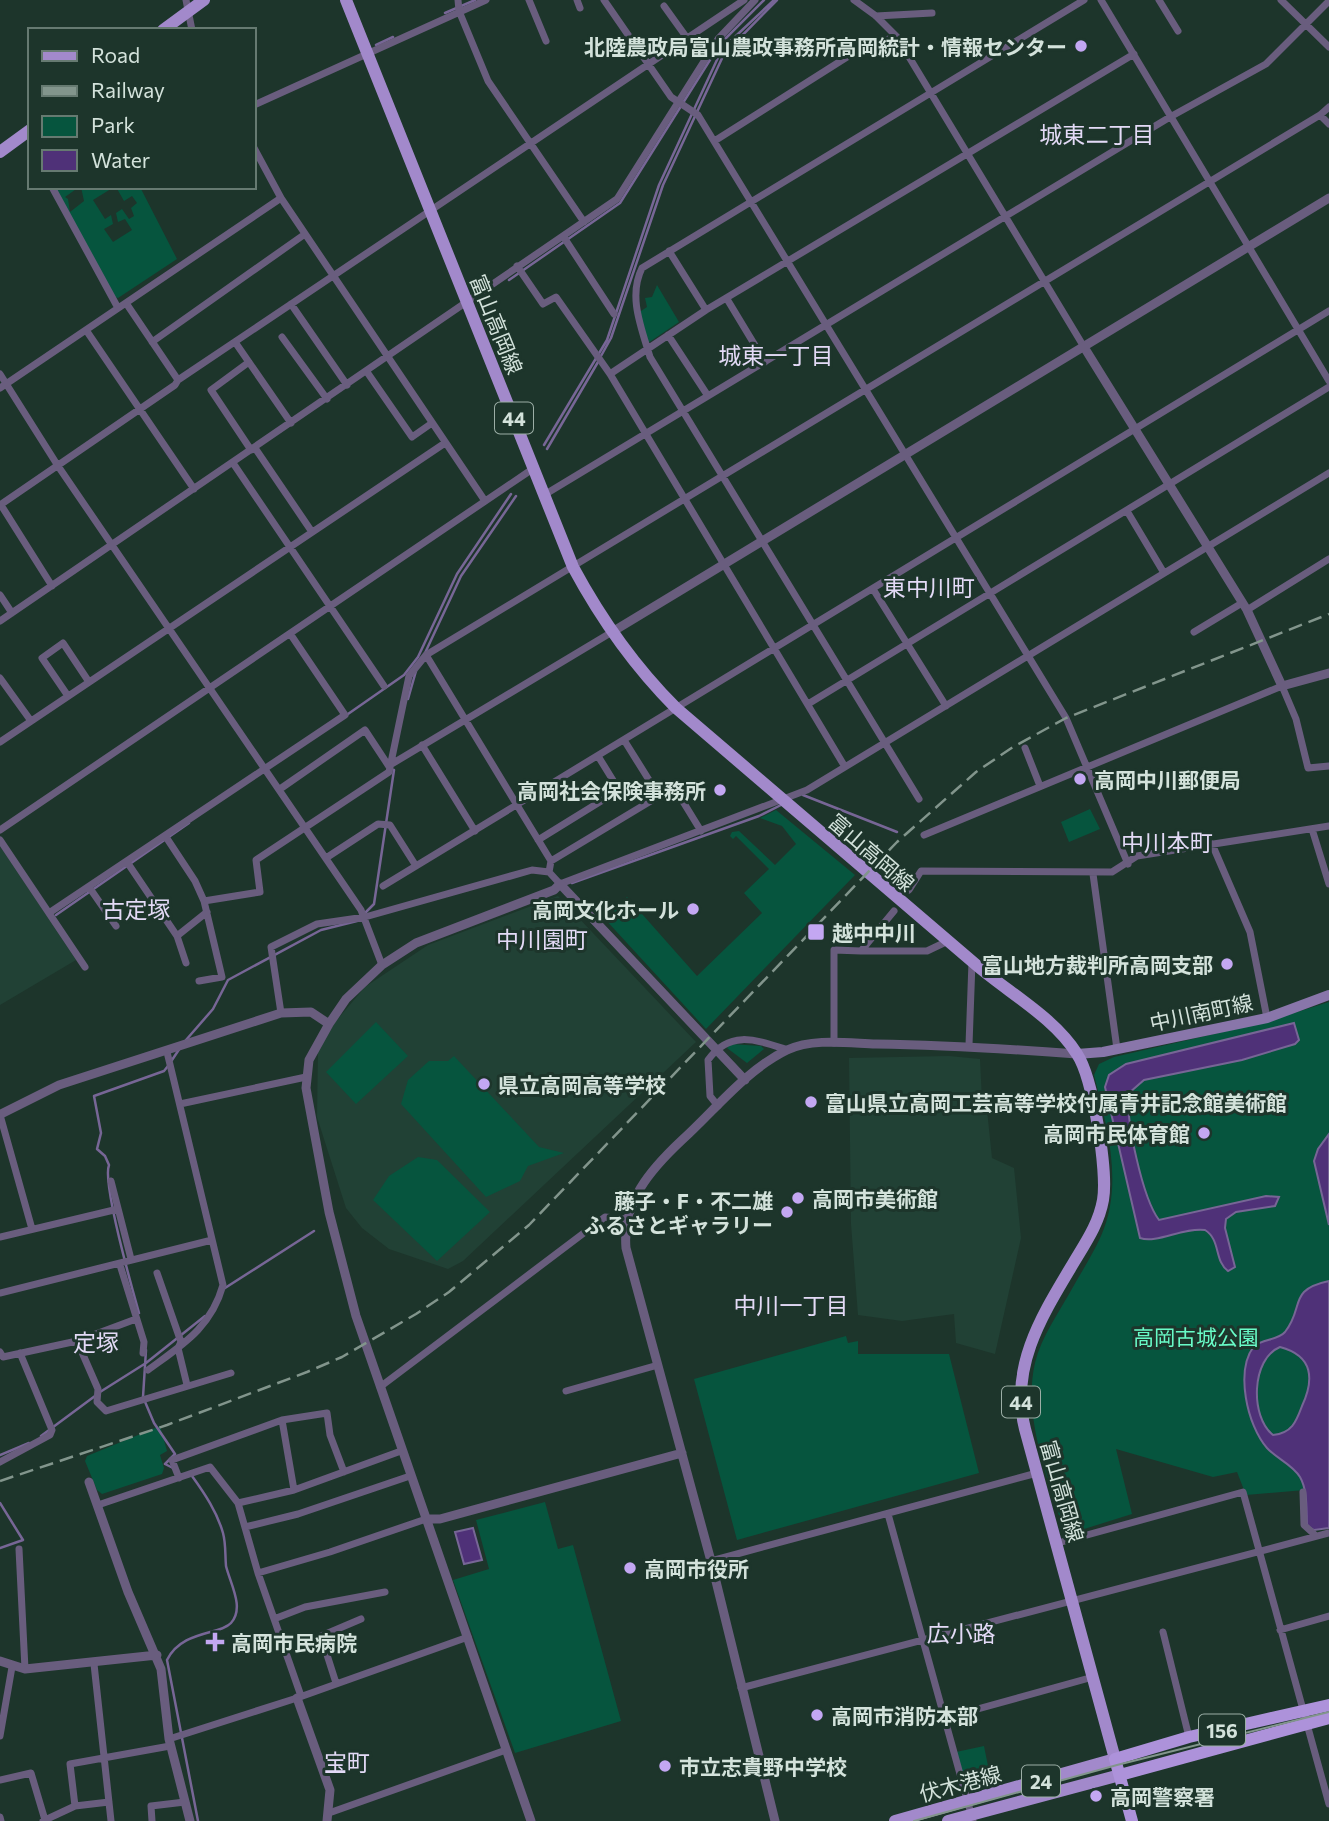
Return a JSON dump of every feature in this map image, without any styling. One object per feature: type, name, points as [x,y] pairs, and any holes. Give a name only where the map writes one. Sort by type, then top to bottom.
[{"type":"highway","name":"156","points":[[1120,1775],[1306,1718],[1329,1705]]},
{"type":"highway","name":"156","points":[[1115,1759],[1189,1737],[1306,1718],[1329,1718]]},
{"type":"highway","points":[[1115,1759],[1132,1821]]},
{"type":"main road","points":[[165,28],[187,6],[204,0]]},
{"type":"main road","name":"富山高岡線","points":[[346,0],[573,567],[612,632],[653,685],[676,708],[917,916],[1052,1026],[1077,1054],[1094,1107],[1103,1198],[1093,1230],[1046,1311],[1022,1364],[1020,1394],[1023,1419],[1037,1473],[1115,1759]]},
{"type":"main road","points":[[0,152],[28,137]]},
{"type":"main road","name":"中川南町線","points":[[1077,1054],[1117,1049],[1267,1018],[1329,995]]},
{"type":"main road","name":"伏木港線","points":[[895,1821],[1115,1759]]},
{"type":"main road","name":"伏木港線","points":[[948,1821],[972,1818],[1120,1775]]},
{"type":"street","points":[[256,103],[367,54],[458,6],[486,0]]},
{"type":"street","points":[[529,0],[546,41]]},
{"type":"street","points":[[577,0],[580,8]]},
{"type":"street","points":[[604,0],[647,64],[716,140],[868,389],[1066,718],[1128,864]]},
{"type":"street","points":[[52,586],[0,505],[178,380],[744,0]]},
{"type":"street","points":[[0,621],[519,270],[617,199],[686,107],[718,39],[755,0]]},
{"type":"street","points":[[854,0],[876,16],[897,37],[1244,606],[1296,719],[1308,768],[1329,766]]},
{"type":"street","points":[[919,799],[887,741],[722,476],[648,348],[634,284],[642,268],[1084,0]]},
{"type":"street","points":[[1101,0],[1329,381]]},
{"type":"street","points":[[1159,0],[1178,31]]},
{"type":"street","points":[[1281,0],[1329,47]]},
{"type":"street","points":[[544,495],[1170,117],[1266,64],[1329,1]]},
{"type":"street","points":[[187,6],[192,28]]},
{"type":"street","points":[[458,6],[488,81],[584,222]]},
{"type":"street","points":[[664,6],[687,38]]},
{"type":"street","points":[[876,16],[932,13]]},
{"type":"street","points":[[716,140],[866,46],[897,37]]},
{"type":"street","points":[[610,374],[706,310],[1133,54]]},
{"type":"street","points":[[204,901],[260,892],[256,860],[389,772],[408,676],[426,655],[1208,181],[1321,116],[1329,107]]},
{"type":"street","points":[[1321,116],[1329,124]]},
{"type":"street","points":[[256,152],[281,198],[485,501]]},
{"type":"street","points":[[53,189],[118,309]]},
{"type":"street","points":[[2,386],[281,198]]},
{"type":"street","points":[[390,767],[465,719],[764,542],[1329,198]]},
{"type":"street","points":[[152,342],[305,234]]},
{"type":"street","points":[[563,236],[614,314]]},
{"type":"street","points":[[669,251],[706,310]]},
{"type":"street","points":[[519,270],[543,304],[556,297],[610,374],[845,766]]},
{"type":"street","points":[[727,299],[765,362]]},
{"type":"street","points":[[126,303],[178,380]]},
{"type":"street","points":[[291,304],[347,385]]},
{"type":"street","points":[[383,886],[1329,311]]},
{"type":"street","points":[[86,330],[194,489]]},
{"type":"street","points":[[668,335],[708,396]]},
{"type":"street","points":[[282,337],[327,399]]},
{"type":"street","points":[[235,342],[291,424]]},
{"type":"street","points":[[250,362],[211,390],[312,532]]},
{"type":"street","points":[[367,372],[412,437],[432,423]]},
{"type":"street","points":[[0,374],[2,386],[326,858],[361,916],[382,965]]},
{"type":"street","points":[[808,704],[1329,387]]},
{"type":"street","points":[[0,742],[445,443]]},
{"type":"street","points":[[233,463],[384,686]]},
{"type":"street","points":[[0,830],[534,468]]},
{"type":"street","points":[[531,1821],[356,1316],[329,1212],[306,1077],[309,1060],[330,1024],[346,999],[382,965],[416,943],[554,890],[559,884],[807,790],[1329,473]]},
{"type":"street","points":[[1127,511],[1164,573]]},
{"type":"street","points":[[1194,632],[1329,559]]},
{"type":"street","points":[[873,589],[946,706]]},
{"type":"street","points":[[0,595],[12,613]]},
{"type":"street","points":[[49,913],[345,715],[290,635]]},
{"type":"street","points":[[68,696],[42,658],[63,643],[89,682]]},
{"type":"street","points":[[426,655],[551,861],[549,872]]},
{"type":"street","points":[[924,835],[1282,686],[1329,673]]},
{"type":"street","points":[[0,678],[31,721]]},
{"type":"street","points":[[280,789],[365,730],[390,767]]},
{"type":"street","points":[[624,740],[659,796]]},
{"type":"street","points":[[422,746],[475,831]]},
{"type":"street","points":[[1025,748],[1040,786]]},
{"type":"street","points":[[538,840],[619,790],[598,756]]},
{"type":"street","points":[[551,861],[674,788],[701,831]]},
{"type":"street","points":[[326,858],[378,824],[390,825],[416,866]]},
{"type":"street","points":[[909,890],[921,871],[1112,872],[1137,856],[1329,826]]},
{"type":"street","points":[[1312,829],[1329,884]]},
{"type":"street","points":[[166,836],[195,881],[204,901],[222,977],[199,981]]},
{"type":"street","points":[[0,840],[85,967]]},
{"type":"street","points":[[1212,844],[1250,932],[1267,1018]]},
{"type":"street","points":[[127,862],[177,936],[186,963]]},
{"type":"street","points":[[281,1013],[271,947],[317,924],[361,916],[532,870],[549,872],[745,1080]]},
{"type":"street","points":[[1093,874],[1117,1049]]},
{"type":"street","points":[[89,887],[116,926]]},
{"type":"street","points":[[177,936],[207,912]]},
{"type":"street","points":[[861,951],[894,912]]},
{"type":"street","points":[[834,1043],[834,950],[927,951],[948,941]]},
{"type":"street","points":[[969,1045],[972,961]]},
{"type":"street","points":[[32,1229],[0,1115],[60,1085],[281,1013],[311,1012],[330,1024]]},
{"type":"street","points":[[718,1105],[710,1096],[708,1060],[730,1039],[766,1042],[788,1049]]},
{"type":"street","points":[[775,1821],[711,1561],[626,1248],[626,1219],[637,1191],[651,1172],[718,1105],[745,1080],[788,1049],[807,1044],[834,1043],[969,1045],[1077,1054]]},
{"type":"street","points":[[148,1370],[208,1321],[217,1308],[223,1285],[167,1052]]},
{"type":"street","points":[[180,1104],[306,1077]]},
{"type":"street","points":[[111,1181],[131,1259]]},
{"type":"street","points":[[0,1237],[118,1209]]},
{"type":"street","points":[[380,1387],[605,1217],[626,1219]]},
{"type":"street","points":[[0,1293],[212,1240]]},
{"type":"street","points":[[120,1265],[144,1342],[143,1353]]},
{"type":"street","points":[[158,1273],[179,1342],[187,1385]]},
{"type":"street","points":[[0,1352],[3,1357],[77,1341],[136,1319]]},
{"type":"street","points":[[77,1341],[98,1389],[97,1402],[106,1411],[231,1373]]},
{"type":"street","points":[[0,1462],[50,1435],[52,1430],[20,1353]]},
{"type":"street","points":[[566,1391],[658,1365]]},
{"type":"street","points":[[179,1478],[172,1460],[282,1420],[327,1413],[330,1436],[344,1472]]},
{"type":"street","points":[[282,1420],[294,1490]]},
{"type":"street","points":[[238,1503],[294,1490],[401,1451]]},
{"type":"street","points":[[258,1573],[426,1519],[440,1519],[682,1453]]},
{"type":"street","points":[[97,1506],[210,1467],[238,1503],[258,1573],[330,1790],[328,1817],[506,1750]]},
{"type":"street","points":[[711,1561],[1037,1473]]},
{"type":"street","points":[[244,1527],[298,1514],[410,1476]]},
{"type":"street","points":[[89,1482],[128,1592],[157,1654],[169,1742],[190,1821]]},
{"type":"street","points":[[1058,1543],[1243,1492],[1329,1804]]},
{"type":"street","points":[[1303,1492],[1304,1525],[1315,1535]]},
{"type":"street","points":[[888,1514],[972,1818]]},
{"type":"street","points":[[741,1688],[1329,1533]]},
{"type":"street","points":[[19,1549],[25,1669]]},
{"type":"street","points":[[274,1619],[305,1607],[385,1592]]},
{"type":"street","points":[[1280,1630],[1329,1616]]},
{"type":"street","points":[[336,1684],[320,1636],[361,1619]]},
{"type":"street","points":[[1163,1633],[1189,1737]]},
{"type":"street","points":[[75,1806],[71,1764],[169,1742],[468,1637]]},
{"type":"street","points":[[0,1661],[25,1669],[94,1664],[157,1654]]},
{"type":"street","points":[[94,1664],[111,1821]]},
{"type":"street","points":[[0,1736],[12,1667]]},
{"type":"street","points":[[944,1718],[1093,1676]]},
{"type":"street","points":[[0,1780],[31,1773],[44,1821],[75,1806],[109,1802]]},
{"type":"street","points":[[152,1821],[151,1806],[185,1802]]},
{"type":"shaded area","points":[[0,846],[76,960],[0,1005]]},
{"type":"shaded area","name":"県立高岡高等学校","points":[[558,896],[696,1042],[463,1261],[448,1269],[389,1249],[362,1228],[346,1208],[317,1117],[318,1051],[336,1021],[365,987],[428,945]]},
{"type":"shaded area","points":[[949,1056],[980,1059],[982,1100],[987,1110],[992,1158],[1014,1168],[1021,1238],[995,1354],[956,1343],[954,1314],[902,1321],[858,1315],[851,1224],[849,1058]]},
{"type":"green space","points":[[56,189],[76,189],[65,197],[68,199],[70,212],[84,201],[81,189],[111,189],[93,200],[105,219],[111,215],[113,224],[104,229],[113,242],[132,230],[125,219],[118,222],[116,213],[122,209],[129,219],[134,216],[131,208],[137,203],[132,196],[124,201],[117,189],[141,189],[177,259],[118,298],[113,296]]},
{"type":"green space","points":[[657,285],[679,322],[645,345],[635,315],[647,307],[645,298],[652,297]]},
{"type":"green space","points":[[1090,809],[1100,829],[1069,842],[1061,822]]},
{"type":"green space","points":[[776,810],[855,875],[706,1029],[604,918],[627,897],[697,976],[762,913],[744,893],[769,869],[736,836],[733,839],[730,836],[732,832],[739,831],[775,865],[796,844],[782,826],[760,818]]},
{"type":"green space","name":"高岡古城公園","points":[[1329,1002],[1329,1527],[1305,1490],[1246,1495],[1237,1472],[1213,1477],[1116,1449],[1132,1514],[1065,1535],[1045,1472],[1035,1428],[1032,1384],[1035,1363],[1051,1324],[1095,1249],[1108,1216],[1111,1156],[1094,1075],[1099,1064],[1114,1057],[1262,1023]]},
{"type":"green space","points":[[376,1022],[408,1056],[356,1104],[326,1072]]},
{"type":"green space","points":[[731,1044],[761,1046],[764,1049],[747,1063],[727,1048]]},
{"type":"green space","points":[[454,1056],[539,1147],[564,1153],[528,1166],[520,1181],[486,1197],[401,1104],[408,1080],[429,1061],[448,1061]]},
{"type":"green space","points":[[418,1157],[437,1160],[490,1212],[437,1261],[373,1200],[389,1176]]},
{"type":"green space","points":[[846,1336],[848,1343],[858,1341],[858,1354],[949,1354],[979,1473],[737,1540],[694,1379]]},
{"type":"green space","points":[[160,1426],[167,1451],[160,1455],[164,1468],[162,1474],[102,1494],[97,1490],[85,1461],[87,1456]]},
{"type":"green space","points":[[545,1502],[558,1549],[573,1545],[621,1721],[515,1753],[453,1580],[489,1569],[476,1520]]},
{"type":"green space","points":[[984,1746],[992,1786],[967,1792],[956,1752]]},
{"type":"water","points":[[1294,1023],[1299,1040],[1295,1044],[1242,1060],[1144,1080],[1129,1093],[1128,1105],[1136,1158],[1147,1195],[1159,1220],[1266,1196],[1279,1197],[1275,1206],[1236,1212],[1226,1219],[1225,1228],[1235,1267],[1228,1271],[1224,1267],[1213,1239],[1205,1230],[1154,1239],[1140,1238],[1105,1087],[1109,1075],[1126,1064]]},
{"type":"water","points":[[1329,1134],[1329,1225],[1314,1161],[1318,1149]]},
{"type":"water","points":[[1329,1281],[1329,1528],[1314,1530],[1307,1526],[1303,1482],[1260,1438],[1249,1412],[1244,1383],[1248,1357],[1254,1346],[1285,1332],[1302,1294]],"holes":[[[1280,1347],[1291,1351],[1305,1363],[1308,1370],[1308,1387],[1295,1422],[1285,1432],[1273,1435],[1260,1415],[1257,1402],[1259,1375],[1270,1353]]]},
{"type":"water","points":[[473,1528],[482,1560],[464,1564],[455,1532]]},
{"type":"waterway","points":[[445,13],[475,0]]},
{"type":"waterway","points":[[509,280],[620,203],[720,44],[764,0]]},
{"type":"waterway","points":[[544,445],[607,340],[659,185],[722,49],[774,0]]},
{"type":"waterway","points":[[601,356],[611,338],[663,185],[724,54],[777,0]]},
{"type":"waterway","points":[[376,45],[393,37]]},
{"type":"waterway","points":[[547,449],[598,362]]},
{"type":"waterway","points":[[348,714],[404,675],[418,657],[457,574],[511,494]]},
{"type":"waterway","points":[[425,653],[461,576],[516,496]]},
{"type":"waterway","points":[[408,699],[416,671]]},
{"type":"waterway","points":[[364,914],[374,904],[394,770]]},
{"type":"waterway","points":[[803,795],[897,832]]},
{"type":"waterway","points":[[572,883],[759,816],[781,805]]},
{"type":"waterway","points":[[56,915],[189,823]]},
{"type":"waterway","points":[[186,1040],[213,1009],[228,980],[321,930],[357,921]]},
{"type":"waterway","points":[[172,1060],[180,1048]]},
{"type":"waterway","points":[[139,1313],[114,1213],[108,1176],[109,1165],[105,1156],[97,1149],[101,1133],[94,1096],[164,1071],[168,1066]]},
{"type":"waterway","points":[[225,1288],[314,1231]]},
{"type":"waterway","points":[[100,1392],[146,1363],[205,1316]]},
{"type":"waterway","points":[[146,1350],[143,1397],[154,1423],[175,1454],[165,1464],[173,1468]]},
{"type":"waterway","points":[[41,1436],[95,1396]]},
{"type":"waterway","points":[[0,1455],[29,1443]]},
{"type":"waterway","points":[[192,1476],[210,1503],[220,1525],[225,1541],[226,1566],[237,1603],[235,1617],[231,1623],[182,1643],[167,1660],[198,1821]]},
{"type":"waterway","points":[[0,1503],[23,1540],[0,1548]]},
{"type":"tram line","points":[[914,1821],[1117,1765],[1329,1712]]},
{"type":"railway","points":[[0,1481],[167,1425],[307,1372],[342,1357],[416,1314],[449,1292],[529,1225],[897,842],[976,772],[1013,747],[1066,718],[1329,614]]},
{"type":"place","name":"北陸農政局富山農政事務所高岡統計・情報センター","points":[[1081,46]]},
{"type":"place","name":"高岡中川郵便局","points":[[1080,779]]},
{"type":"place","name":"高岡社会保険事務所","points":[[720,790]]},
{"type":"place","name":"高岡文化ホール","points":[[693,909]]},
{"type":"place","name":"越中中川","points":[[816,932]]},
{"type":"place","name":"富山地方裁判所高岡支部","points":[[1227,964]]},
{"type":"place","name":"県立高岡高等学校","points":[[484,1084]]},
{"type":"place","name":"富山県立高岡工芸高等学校付属青井記念館美術館","points":[[811,1102]]},
{"type":"place","name":"高岡市民体育館","points":[[1204,1133]]},
{"type":"place","name":"高岡市美術館","points":[[798,1198]]},
{"type":"place","name":"藤子・F・不二雄 ふるさとギャラリー","points":[[787,1212]]},
{"type":"place","name":"高岡市役所","points":[[630,1568]]},
{"type":"place","name":"高岡市民病院","points":[[215,1642]]},
{"type":"place","name":"高岡市消防本部","points":[[817,1715]]},
{"type":"place","name":"市立志貴野中学校","points":[[665,1766]]},
{"type":"place","name":"高岡警察署","points":[[1096,1796]]},
{"type":"district","name":"城東二丁目","points":[[1097,134]]},
{"type":"district","name":"城東一丁目","points":[[776,355]]},
{"type":"district","name":"東中川町","points":[[929,587]]},
{"type":"district","name":"中川本町","points":[[1167,842]]},
{"type":"district","name":"古定塚","points":[[136,909]]},
{"type":"district","name":"中川園町","points":[[542,939]]},
{"type":"district","name":"中川一丁目","points":[[791,1305]]},
{"type":"district","name":"定塚","points":[[96,1342]]},
{"type":"district","name":"広小路","points":[[961,1633]]},
{"type":"district","name":"宝町","points":[[347,1762]]}]
